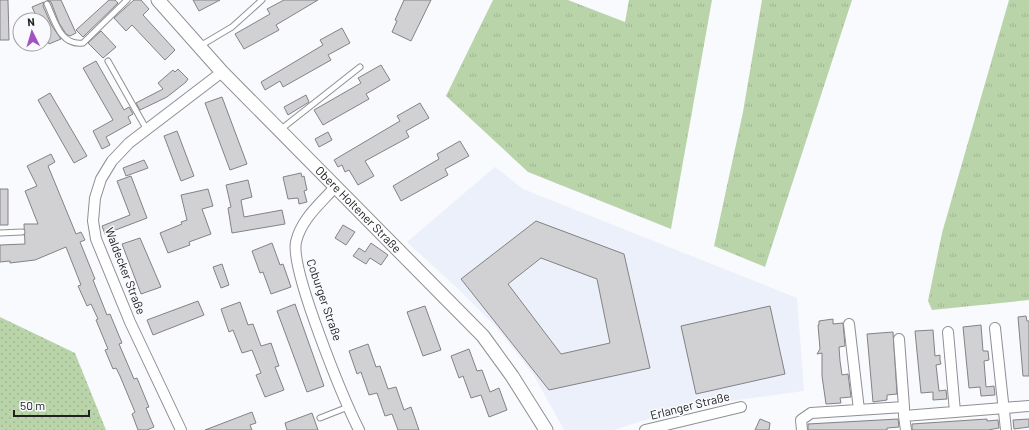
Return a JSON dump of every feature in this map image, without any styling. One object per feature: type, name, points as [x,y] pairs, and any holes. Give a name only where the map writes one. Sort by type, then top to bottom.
[{"type":"street","name":"Obere Holtener Straße","points":[[158,0],[222,72],[483,336],[512,376],[546,430]]},
{"type":"street","name":"Waldecker Straße","points":[[181,430],[130,322],[96,239],[93,221],[95,198],[101,179],[112,161],[129,143],[222,72]]},
{"type":"street","name":"Coburger Straße","points":[[336,186],[307,217],[300,230],[296,243],[295,255],[312,312],[348,408],[359,430]]},
{"type":"street","points":[[849,324],[859,410]]},
{"type":"street","points":[[995,328],[1006,430]]},
{"type":"street","points":[[948,332],[955,412]]},
{"type":"street","points":[[899,339],[906,430]]},
{"type":"street","name":"Erlanger Straße","points":[[645,430],[741,406]]},
{"type":"street","points":[[802,425],[811,413],[859,410],[955,412],[1029,406]]},
{"type":"lane","points":[[47,4],[63,38],[68,42],[76,44],[83,43],[127,0]]},
{"type":"lane","points":[[199,46],[232,27],[262,0]]},
{"type":"lane","points":[[108,61],[147,130]]},
{"type":"lane","points":[[280,130],[360,66]]},
{"type":"lane","points":[[0,233],[22,232]]},
{"type":"lane","points":[[320,418],[348,408]]},
{"type":"shaded area","points":[[495,167],[523,189],[797,298],[804,391],[708,404],[670,412],[614,430],[564,430],[533,374],[497,328],[454,285],[407,242]]},
{"type":"green space","points":[[493,0],[568,0],[625,22],[629,0],[712,0],[671,229],[528,172],[446,96]]},
{"type":"green space","points":[[762,0],[852,0],[765,267],[714,246],[743,112]]},
{"type":"green space","points":[[1009,0],[1029,0],[1029,300],[932,310],[928,301],[942,233]]},
{"type":"green space","points":[[0,317],[75,353],[106,430],[0,430]]},
{"type":"building","points":[[0,0],[8,0],[9,40],[0,40]]},
{"type":"building","points":[[47,0],[61,0],[76,33],[70,36],[66,34],[59,23],[51,2]]},
{"type":"building","points":[[109,0],[115,0],[118,3],[83,37],[76,30]]},
{"type":"building","points":[[134,0],[141,0],[149,9],[143,15],[175,50],[165,60],[132,25],[126,31],[114,18]]},
{"type":"building","points":[[193,0],[220,0],[199,11]]},
{"type":"building","points":[[284,0],[318,0],[276,25],[279,30],[244,49],[235,34],[270,14],[267,9]]},
{"type":"building","points":[[404,0],[431,0],[411,41],[392,32],[397,21],[395,20]]},
{"type":"building","points":[[44,2],[43,6],[46,12],[34,12],[32,7]]},
{"type":"building","points":[[52,26],[61,39],[52,43]]},
{"type":"building","points":[[342,28],[350,43],[328,55],[331,60],[283,87],[280,81],[265,90],[261,82],[323,45],[320,40]]},
{"type":"building","points":[[101,31],[116,47],[103,58],[88,43]]},
{"type":"building","points":[[96,61],[124,110],[129,107],[133,114],[128,117],[131,123],[106,137],[110,145],[102,149],[93,131],[113,120],[83,68]]},
{"type":"building","points":[[381,65],[390,80],[366,94],[369,99],[323,125],[314,110],[361,83],[358,78]]},
{"type":"building","points":[[178,69],[188,79],[186,82],[167,97],[140,110],[136,103],[163,89],[158,83],[173,70],[175,72]]},
{"type":"building","points":[[50,93],[87,156],[74,163],[38,100]]},
{"type":"building","points":[[306,95],[309,102],[288,115],[284,107]]},
{"type":"building","points":[[222,97],[247,164],[230,170],[205,103]]},
{"type":"building","points":[[420,103],[429,118],[406,131],[409,137],[365,161],[374,176],[358,185],[349,170],[345,172],[342,165],[338,167],[334,160],[400,121],[397,116]]},
{"type":"building","points":[[177,131],[194,176],[181,181],[164,136]]},
{"type":"building","points":[[328,132],[332,140],[319,147],[315,139]]},
{"type":"building","points":[[460,141],[469,156],[445,169],[448,175],[401,201],[393,186],[439,159],[437,154]]},
{"type":"building","points":[[51,154],[55,162],[48,166],[76,234],[81,232],[85,240],[80,242],[95,279],[93,280],[107,315],[110,314],[122,343],[119,344],[134,379],[137,378],[149,407],[146,408],[154,427],[147,430],[138,430],[132,414],[135,412],[120,376],[116,368],[113,369],[105,350],[108,349],[96,320],[98,319],[91,304],[87,306],[78,286],[81,285],[66,247],[35,260],[10,263],[10,261],[0,262],[0,245],[25,244],[24,224],[38,224],[25,191],[37,186],[27,166]]},
{"type":"building","points":[[144,160],[148,168],[126,176],[123,168]]},
{"type":"building","points":[[301,173],[302,177],[304,176],[307,190],[304,191],[307,202],[299,204],[298,198],[288,199],[283,177]]},
{"type":"building","points":[[131,176],[147,218],[105,234],[102,226],[130,215],[117,181]]},
{"type":"building","points":[[248,180],[252,197],[241,200],[244,217],[282,210],[285,224],[232,233],[228,208],[231,207],[226,185]]},
{"type":"building","points":[[0,189],[8,189],[8,225],[0,225]]},
{"type":"building","points":[[208,189],[213,206],[202,209],[211,234],[189,242],[190,245],[168,253],[160,233],[182,224],[181,222],[187,220],[181,195]]},
{"type":"building","points":[[536,221],[624,254],[650,368],[549,390],[461,279]],"holes":[[[541,258],[597,279],[610,343],[561,354],[508,284]]]},
{"type":"building","points":[[343,225],[355,232],[346,245],[335,238]]},
{"type":"building","points":[[140,238],[161,287],[141,294],[122,244]]},
{"type":"building","points":[[272,243],[280,265],[283,264],[291,287],[271,294],[263,272],[260,273],[252,251]]},
{"type":"building","points":[[371,243],[388,255],[381,265],[370,258],[366,264],[353,256],[359,248],[365,252]]},
{"type":"building","points":[[222,264],[229,285],[221,288],[213,267]]},
{"type":"building","points":[[198,301],[204,315],[153,335],[147,320]]},
{"type":"building","points":[[240,302],[248,325],[253,324],[261,346],[271,343],[279,366],[275,367],[284,390],[265,397],[256,375],[261,373],[252,350],[242,353],[233,330],[229,332],[221,309]]},
{"type":"building","points":[[295,304],[324,386],[307,392],[277,311]]},
{"type":"building","points":[[425,306],[441,350],[423,356],[407,312]]},
{"type":"building","points":[[770,306],[785,374],[696,394],[681,326]]},
{"type":"building","points":[[1026,316],[1027,321],[1029,321],[1029,376],[1023,376],[1018,317]]},
{"type":"building","points":[[833,319],[833,324],[843,323],[845,346],[839,347],[840,361],[842,375],[848,374],[851,397],[840,398],[841,403],[826,404],[822,376],[822,353],[817,354],[820,349],[818,325],[819,321]]},
{"type":"building","points":[[981,325],[983,351],[988,351],[989,360],[984,361],[986,387],[994,386],[995,395],[981,396],[980,387],[969,388],[963,327]]},
{"type":"building","points":[[933,330],[935,356],[940,355],[941,364],[936,365],[939,391],[946,390],[947,399],[933,400],[933,392],[921,393],[915,331]]},
{"type":"building","points":[[893,332],[897,394],[887,395],[887,400],[873,402],[867,334]]},
{"type":"building","points":[[368,344],[376,367],[380,366],[388,389],[396,387],[404,410],[411,407],[419,430],[398,430],[392,414],[385,416],[377,393],[369,395],[361,372],[357,374],[349,351]]},
{"type":"building","points":[[469,349],[477,371],[482,370],[490,392],[499,388],[507,410],[489,417],[481,395],[471,398],[463,376],[459,378],[451,356]]},
{"type":"building","points":[[252,412],[256,423],[250,425],[252,430],[205,430]]},
{"type":"building","points":[[312,413],[318,430],[287,430],[285,423]]},
{"type":"building","points":[[760,419],[770,423],[769,430],[755,430]]},
{"type":"building","points":[[898,419],[899,427],[887,428],[887,430],[808,430],[808,424]]},
{"type":"building","points":[[987,419],[987,421],[998,420],[999,428],[988,430],[912,430],[912,424]]},
{"type":"building","points":[[1029,419],[1029,427],[1014,429],[1013,420]]}]
